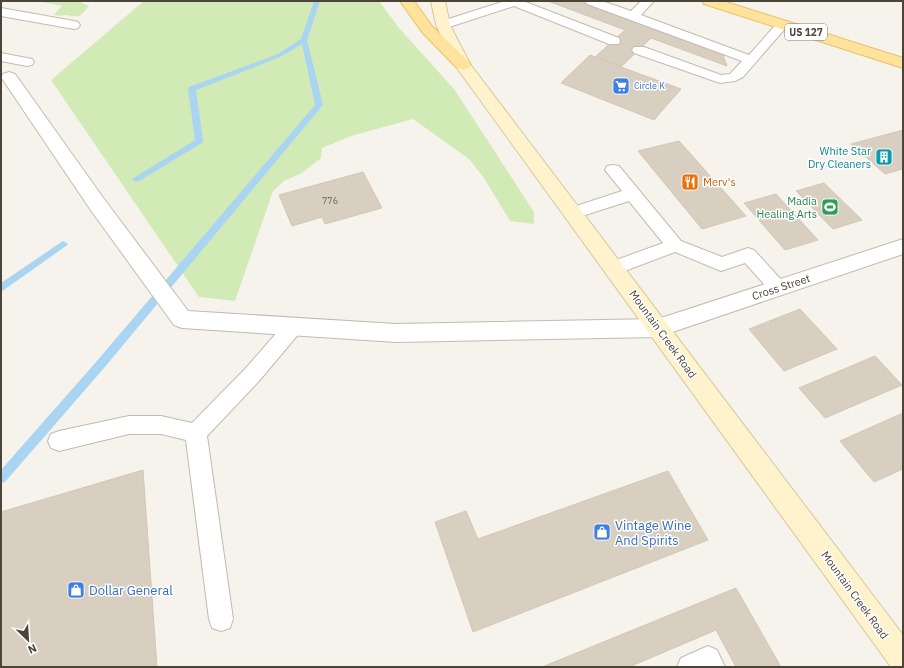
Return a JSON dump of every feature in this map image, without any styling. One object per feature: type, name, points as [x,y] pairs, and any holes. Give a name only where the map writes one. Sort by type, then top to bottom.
[{"type":"main road","points":[[407,1],[427,29],[463,65]]},
{"type":"main road","name":"Mountain Creek Road","points":[[438,1],[443,25],[463,65],[903,659]]},
{"type":"main road","name":"US 127","points":[[709,1],[903,63]]},
{"type":"street","name":"Cross Street","points":[[9,77],[97,204],[182,319],[396,333],[658,328],[903,246]]},
{"type":"lane","points":[[591,1],[751,60]]},
{"type":"lane","points":[[633,16],[648,1]]},
{"type":"lane","points":[[443,25],[516,2],[614,40]]},
{"type":"lane","points":[[1,12],[74,25]]},
{"type":"lane","points":[[639,50],[720,79],[729,79],[736,77],[783,24]]},
{"type":"lane","points":[[1,57],[27,62]]},
{"type":"lane","points":[[613,170],[675,245],[721,264],[748,255],[778,288]]},
{"type":"lane","points":[[573,213],[632,194]]},
{"type":"lane","points":[[614,268],[675,245]]},
{"type":"lane","points":[[196,433],[252,375],[294,326]]},
{"type":"lane","points":[[59,442],[129,425],[161,425],[196,433]]},
{"type":"lane","points":[[196,433],[221,619]]},
{"type":"lane","points":[[690,667],[708,659],[712,667]]},
{"type":"green space","points":[[38,1],[78,1],[89,6],[82,14],[77,16],[54,15],[62,6]]},
{"type":"green space","points":[[144,1],[379,1],[399,28],[454,89],[534,212],[534,224],[510,221],[484,178],[469,159],[413,119],[351,136],[322,148],[321,158],[302,173],[284,181],[273,191],[235,301],[199,297],[51,80]]},
{"type":"building","name":"Circle K","points":[[548,1],[584,1],[722,52],[727,66],[651,38],[621,67],[595,57],[625,30]]},
{"type":"building","name":"Circle K","points":[[590,55],[681,89],[654,120],[561,83]]},
{"type":"building","name":"White Star Dry Cleaners","points":[[903,130],[903,169],[885,174],[851,144]]},
{"type":"building","points":[[679,141],[746,216],[702,229],[638,151]]},
{"type":"building","points":[[363,172],[382,208],[325,224],[322,217],[292,226],[279,195]]},
{"type":"building","points":[[824,183],[862,220],[833,229],[796,191]]},
{"type":"building","points":[[776,194],[818,240],[785,250],[744,203]]},
{"type":"building","points":[[800,309],[837,349],[784,371],[749,329]]},
{"type":"building","points":[[875,356],[902,385],[825,418],[799,388]]},
{"type":"building","points":[[903,413],[903,469],[874,482],[840,441]]},
{"type":"building","name":"Dollar General","points":[[143,470],[157,667],[1,667],[1,512]]},
{"type":"building","points":[[668,471],[708,540],[473,632],[435,522],[466,511],[478,539]]},
{"type":"building","points":[[736,588],[781,667],[736,667],[716,630],[629,667],[542,667]]},
{"type":"waterway","points":[[304,40],[317,1]]},
{"type":"waterway","points":[[1,478],[100,365],[319,105],[304,40]]},
{"type":"waterway","points":[[136,179],[199,141],[192,89],[278,56],[304,40]]},
{"type":"waterway","points":[[1,288],[63,244]]},
{"type":"place","name":"Circle K","points":[[621,86]]},
{"type":"place","name":"White Star Dry Cleaners","points":[[884,157]]},
{"type":"place","name":"Merv's","points":[[690,182]]},
{"type":"place","name":"Madia Healing Arts","points":[[830,207]]},
{"type":"place","name":"Vintage Wine And Spirits","points":[[602,532]]},
{"type":"place","name":"Dollar General","points":[[76,590]]}]
